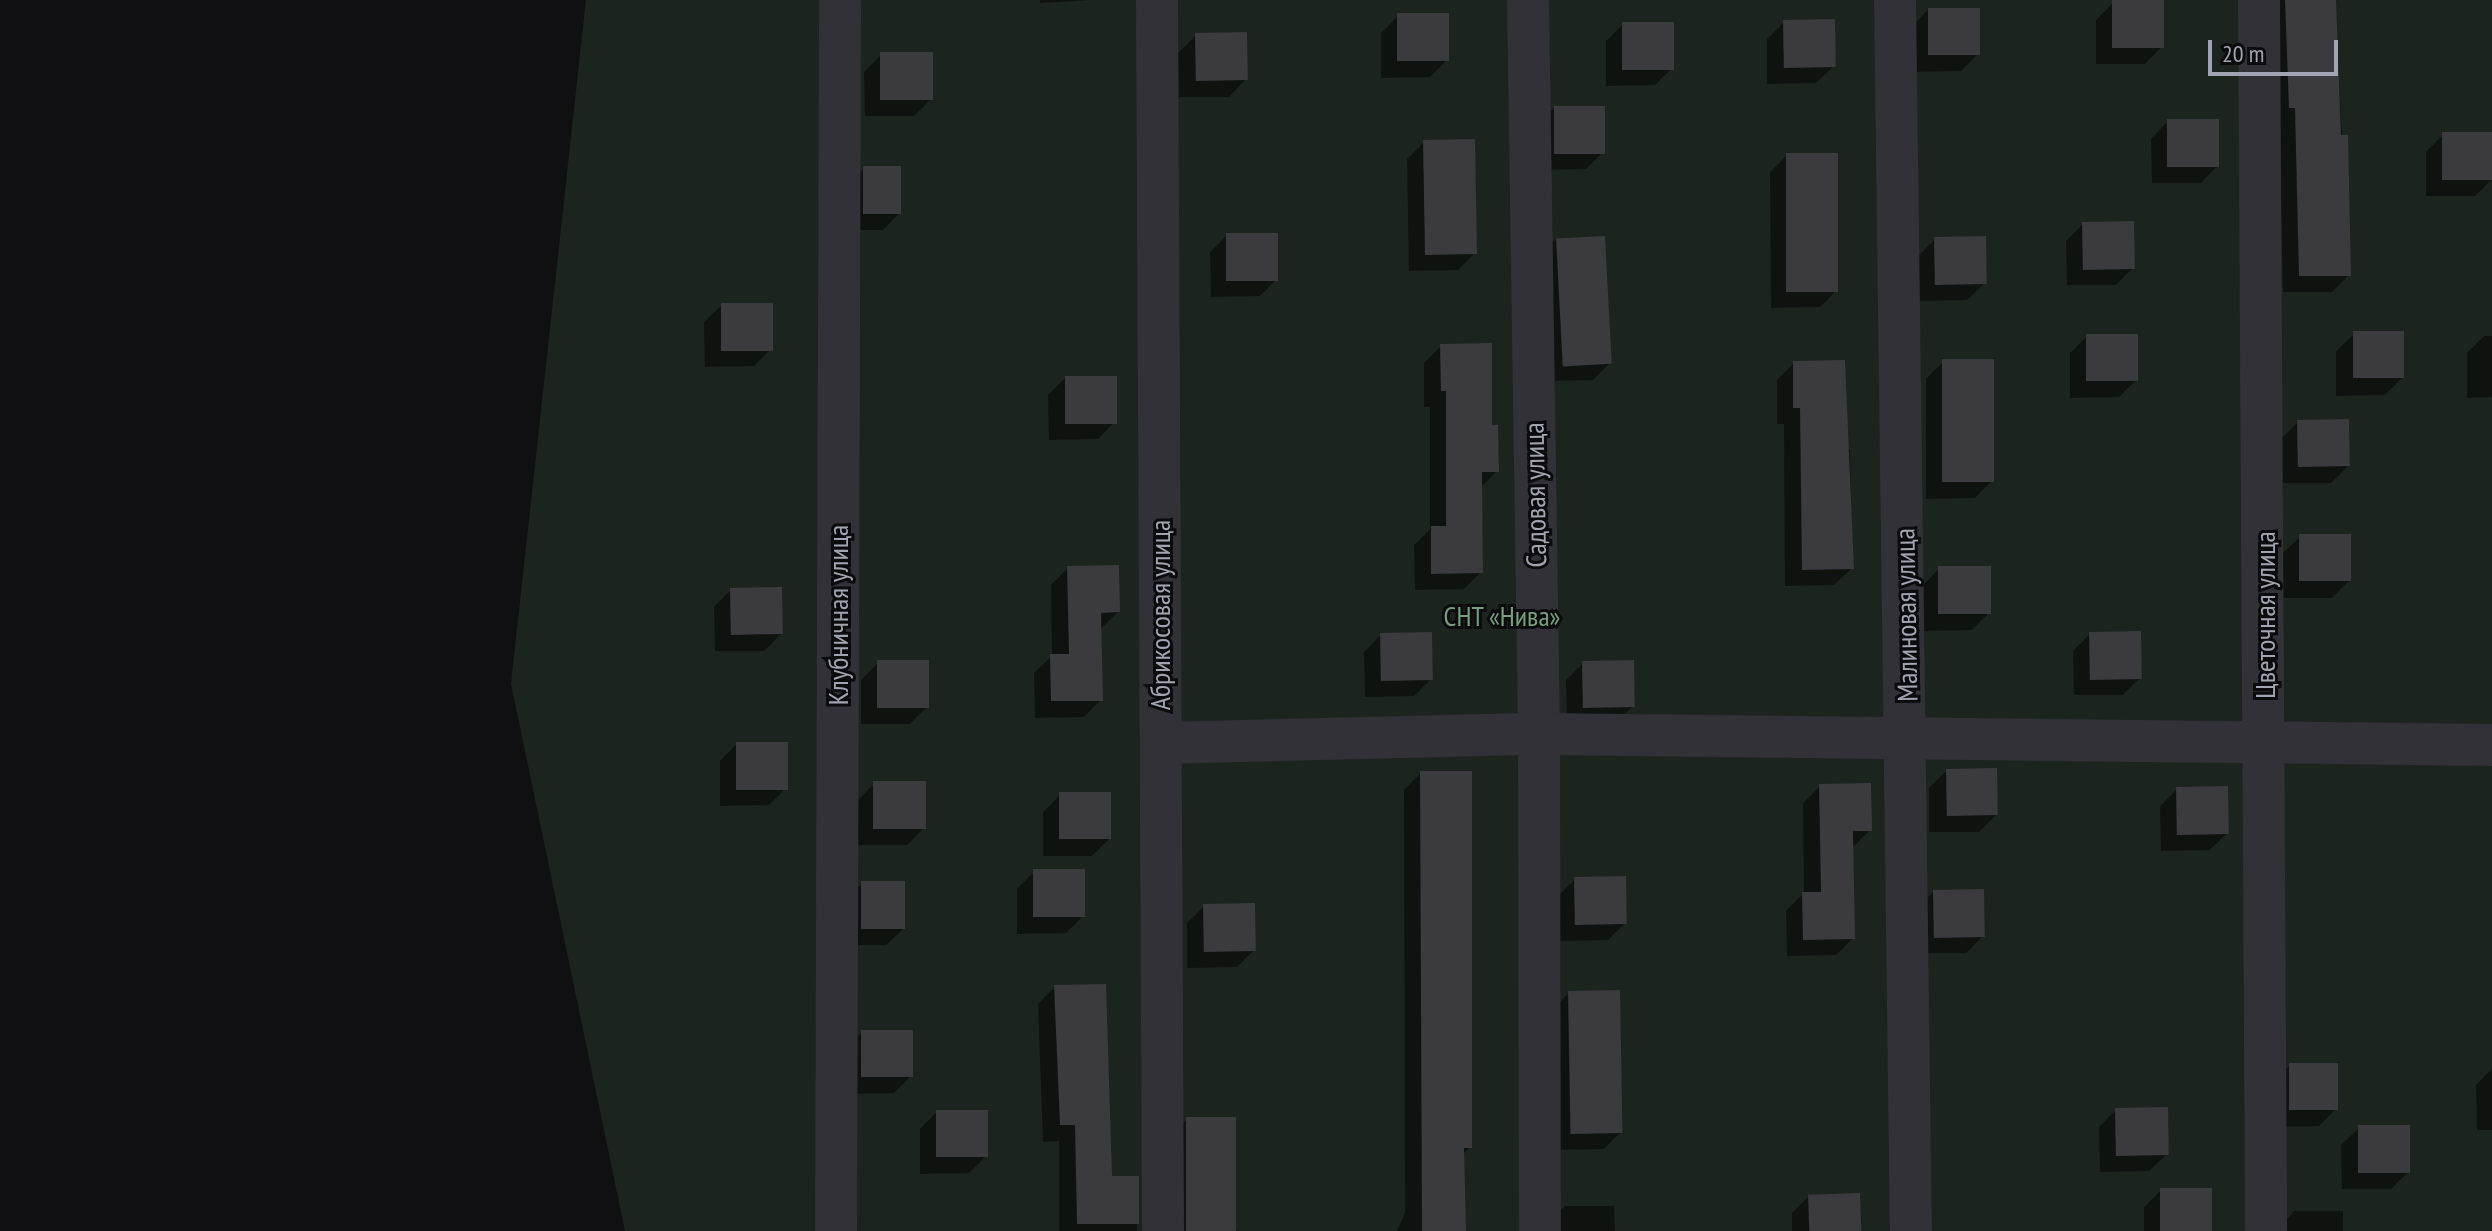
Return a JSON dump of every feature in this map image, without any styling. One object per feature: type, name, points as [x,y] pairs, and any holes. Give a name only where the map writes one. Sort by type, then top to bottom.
[{"type":"street","name":"Клубничная улица","points":[[836,1231],[840,0]]},
{"type":"street","name":"Абрикосовая улица","points":[[1157,0],[1163,1231]]},
{"type":"street","name":"Садовая улица","points":[[1528,0],[1539,734],[1540,1231]]},
{"type":"street","name":"Малиновая улица","points":[[1895,0],[1908,738],[1911,1231]]},
{"type":"street","name":"Цветочная улица","points":[[2259,0],[2266,745],[2266,1231]]},
{"type":"street","points":[[1161,743],[1539,734],[2266,745],[2492,745]]},
{"type":"green space","name":"СНТ «Нива»","points":[[586,0],[2492,0],[2492,1231],[625,1231],[511,684]]},
{"type":"building","points":[[2112,0],[2164,0],[2164,48],[2112,48]]},
{"type":"building","points":[[2285,0],[2336,0],[2341,135],[2348,135],[2351,276],[2299,276],[2295,108],[2289,108]]},
{"type":"building","points":[[1928,8],[1980,8],[1980,55],[1928,55]]},
{"type":"building","points":[[1397,13],[1449,13],[1449,61],[1397,61]]},
{"type":"building","points":[[1835,19],[1836,67],[1784,68],[1783,20]]},
{"type":"building","points":[[1622,22],[1674,22],[1674,70],[1622,70]]},
{"type":"building","points":[[1247,32],[1248,80],[1196,81],[1195,33]]},
{"type":"building","points":[[880,52],[933,52],[933,100],[880,100]]},
{"type":"building","points":[[1554,106],[1605,106],[1605,154],[1554,154]]},
{"type":"building","points":[[2167,119],[2219,119],[2219,167],[2167,167]]},
{"type":"building","points":[[2442,132],[2492,132],[2492,180],[2442,180]]},
{"type":"building","points":[[1475,139],[1477,254],[1425,255],[1423,140]]},
{"type":"building","points":[[1786,153],[1838,153],[1838,292],[1786,292]]},
{"type":"building","points":[[863,166],[901,166],[901,214],[863,214]]},
{"type":"building","points":[[2134,221],[2135,269],[2083,270],[2082,222]]},
{"type":"building","points":[[1226,233],[1278,233],[1278,281],[1226,281]]},
{"type":"building","points":[[1605,236],[1612,364],[1563,366],[1556,239]]},
{"type":"building","points":[[1986,236],[1987,284],[1935,285],[1934,237]]},
{"type":"building","points":[[721,303],[773,303],[773,351],[721,351]]},
{"type":"building","points":[[2353,331],[2404,331],[2404,378],[2353,378]]},
{"type":"building","points":[[2086,334],[2138,334],[2138,381],[2086,381]]},
{"type":"building","points":[[1492,343],[1492,425],[1498,425],[1499,472],[1482,472],[1483,573],[1431,574],[1431,526],[1446,526],[1446,391],[1441,391],[1440,344]]},
{"type":"building","points":[[1942,359],[1994,359],[1994,482],[1942,482]]},
{"type":"building","points":[[1845,360],[1854,569],[1802,570],[1800,408],[1793,408],[1793,361]]},
{"type":"building","points":[[1065,376],[1117,376],[1117,424],[1065,424]]},
{"type":"building","points":[[2349,419],[2350,466],[2298,467],[2297,420]]},
{"type":"building","points":[[2299,534],[2351,534],[2351,581],[2299,581]]},
{"type":"building","points":[[1119,565],[1120,612],[1101,613],[1103,701],[1051,701],[1050,654],[1069,654],[1067,566]]},
{"type":"building","points":[[1938,566],[1991,566],[1991,614],[1938,614]]},
{"type":"building","points":[[782,587],[783,634],[731,635],[730,588]]},
{"type":"building","points":[[2141,631],[2142,679],[2090,680],[2089,632]]},
{"type":"building","points":[[1432,632],[1433,680],[1381,681],[1380,633]]},
{"type":"building","points":[[877,660],[929,660],[929,708],[877,708]]},
{"type":"building","points":[[1634,660],[1635,707],[1583,708],[1582,661]]},
{"type":"building","points":[[736,742],[788,742],[788,790],[736,790]]},
{"type":"building","points":[[1997,768],[1998,815],[1947,816],[1946,769]]},
{"type":"building","points":[[1420,771],[1472,771],[1472,1148],[1464,1148],[1466,1231],[1422,1231]]},
{"type":"building","points":[[873,781],[926,781],[926,829],[873,829]]},
{"type":"building","points":[[1871,783],[1872,831],[1853,831],[1855,939],[1803,940],[1802,892],[1821,892],[1819,784]]},
{"type":"building","points":[[2228,786],[2229,834],[2177,835],[2176,787]]},
{"type":"building","points":[[1059,792],[1111,792],[1111,839],[1059,839]]},
{"type":"building","points":[[1033,869],[1085,869],[1085,917],[1033,917]]},
{"type":"building","points":[[1626,876],[1627,924],[1575,925],[1574,877]]},
{"type":"building","points":[[861,881],[905,881],[905,929],[861,929]]},
{"type":"building","points":[[1984,889],[1985,937],[1934,938],[1933,890]]},
{"type":"building","points":[[1255,903],[1256,951],[1204,952],[1203,904]]},
{"type":"building","points":[[1106,984],[1112,1176],[1139,1176],[1139,1224],[1077,1224],[1075,1125],[1060,1125],[1054,985]]},
{"type":"building","points":[[1620,990],[1622,1133],[1571,1134],[1568,991]]},
{"type":"building","points":[[861,1030],[913,1030],[913,1077],[861,1077]]},
{"type":"building","points":[[2289,1063],[2338,1063],[2338,1110],[2289,1110]]},
{"type":"building","points":[[2168,1107],[2169,1155],[2116,1156],[2115,1108]]},
{"type":"building","points":[[936,1110],[988,1110],[988,1157],[936,1157]]},
{"type":"building","points":[[1186,1117],[1236,1117],[1236,1231],[1186,1231]]},
{"type":"building","points":[[2358,1125],[2410,1125],[2410,1173],[2358,1173]]},
{"type":"building","points":[[2160,1188],[2212,1188],[2212,1231],[2160,1231]]},
{"type":"building","points":[[1860,1193],[1861,1231],[1809,1231],[1808,1195]]}]
